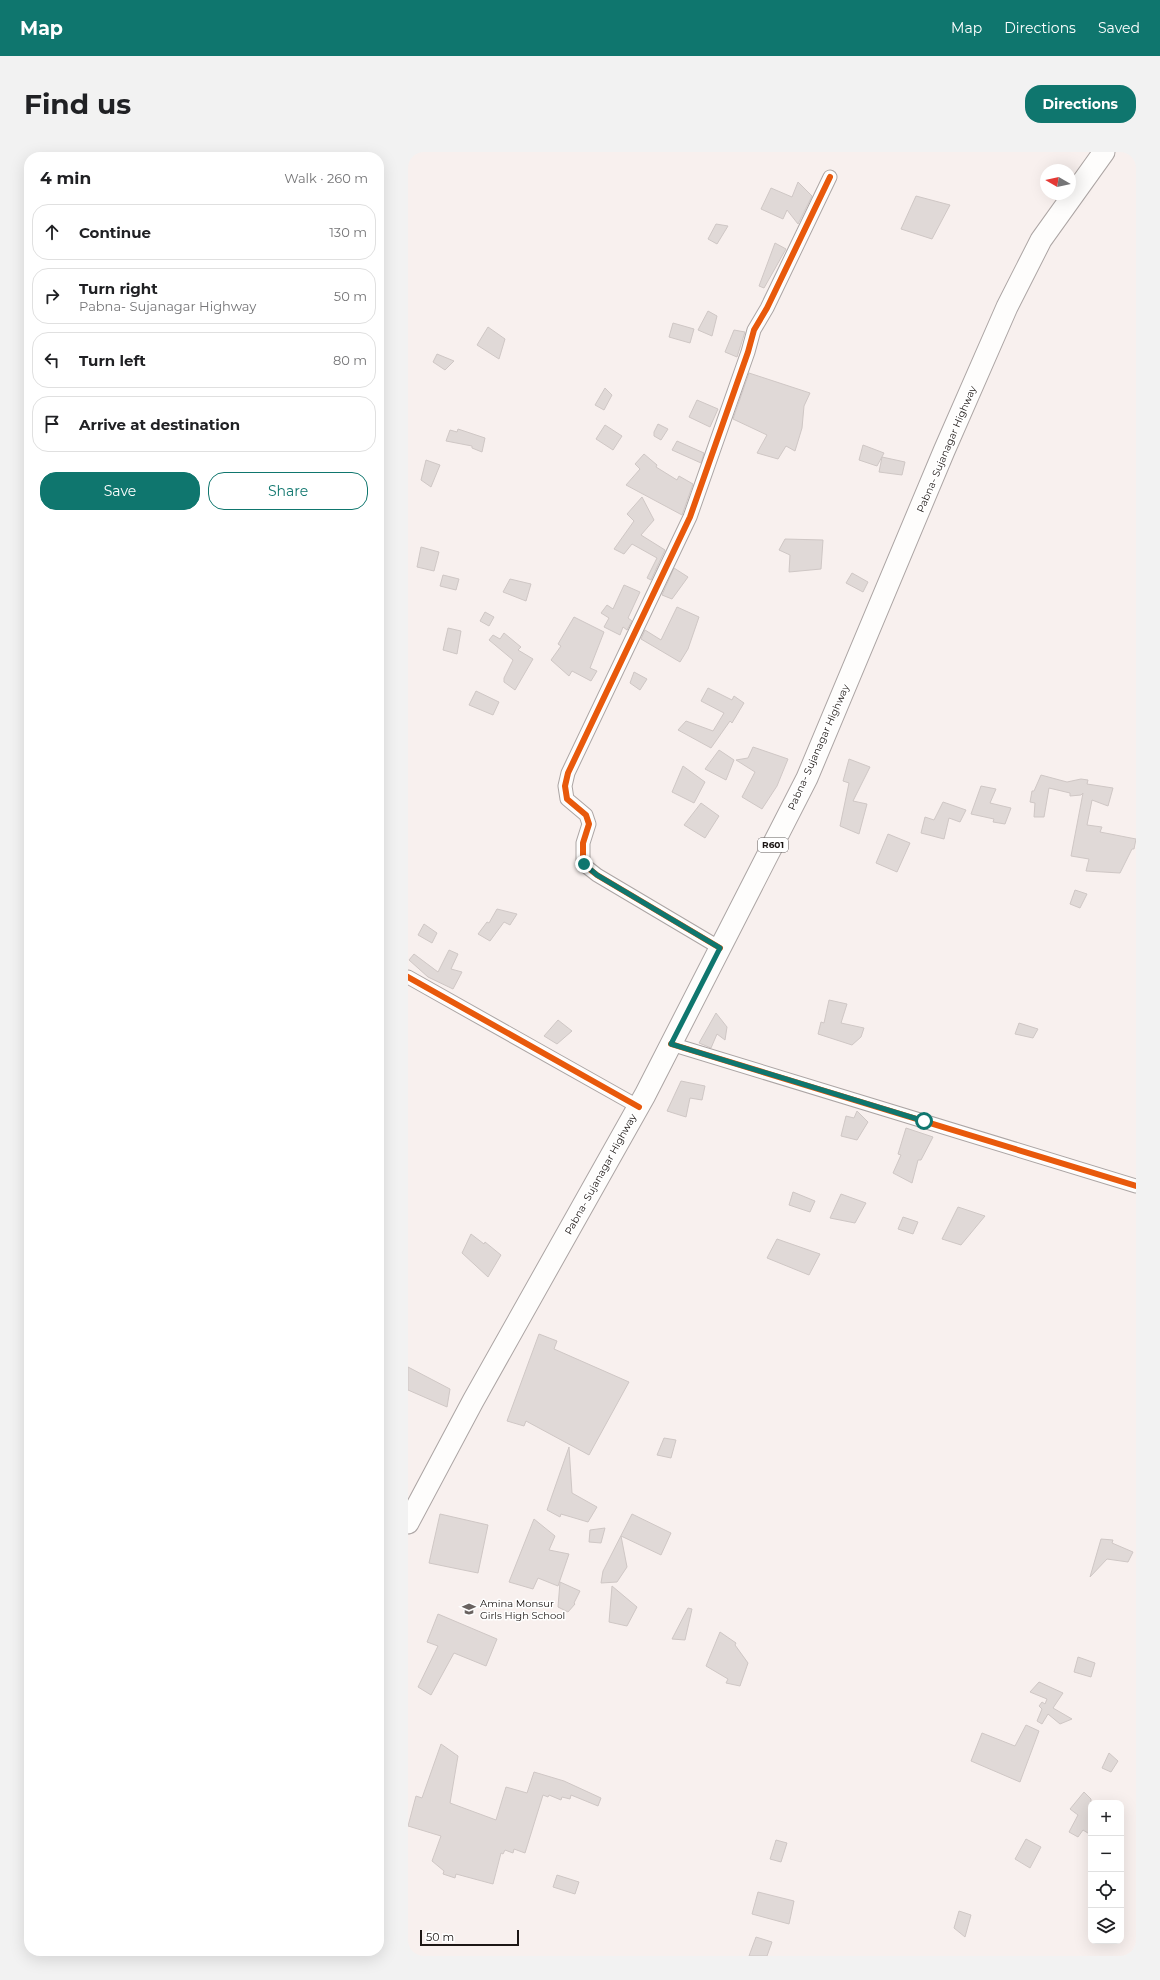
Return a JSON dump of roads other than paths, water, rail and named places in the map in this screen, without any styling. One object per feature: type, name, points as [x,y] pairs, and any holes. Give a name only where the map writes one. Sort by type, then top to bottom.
[{"type":"main road","name":"Pabna- Sujanagar Highway","points":[[408,1523],[473,1401],[638,1107],[807,778],[938,465],[1007,307],[1041,240],[1104,152]]},
{"type":"street","points":[[720,948],[597,875],[584,864],[584,843],[589,824],[586,815],[567,799],[565,786],[568,773],[690,517],[748,352],[754,330],[767,308],[830,177]]},
{"type":"street","points":[[408,977],[638,1107]]},
{"type":"street","points":[[671,1044],[1136,1186]]},
{"type":"place","name":"Amina Monsur Girls High School","points":[[469,1609]]}]
